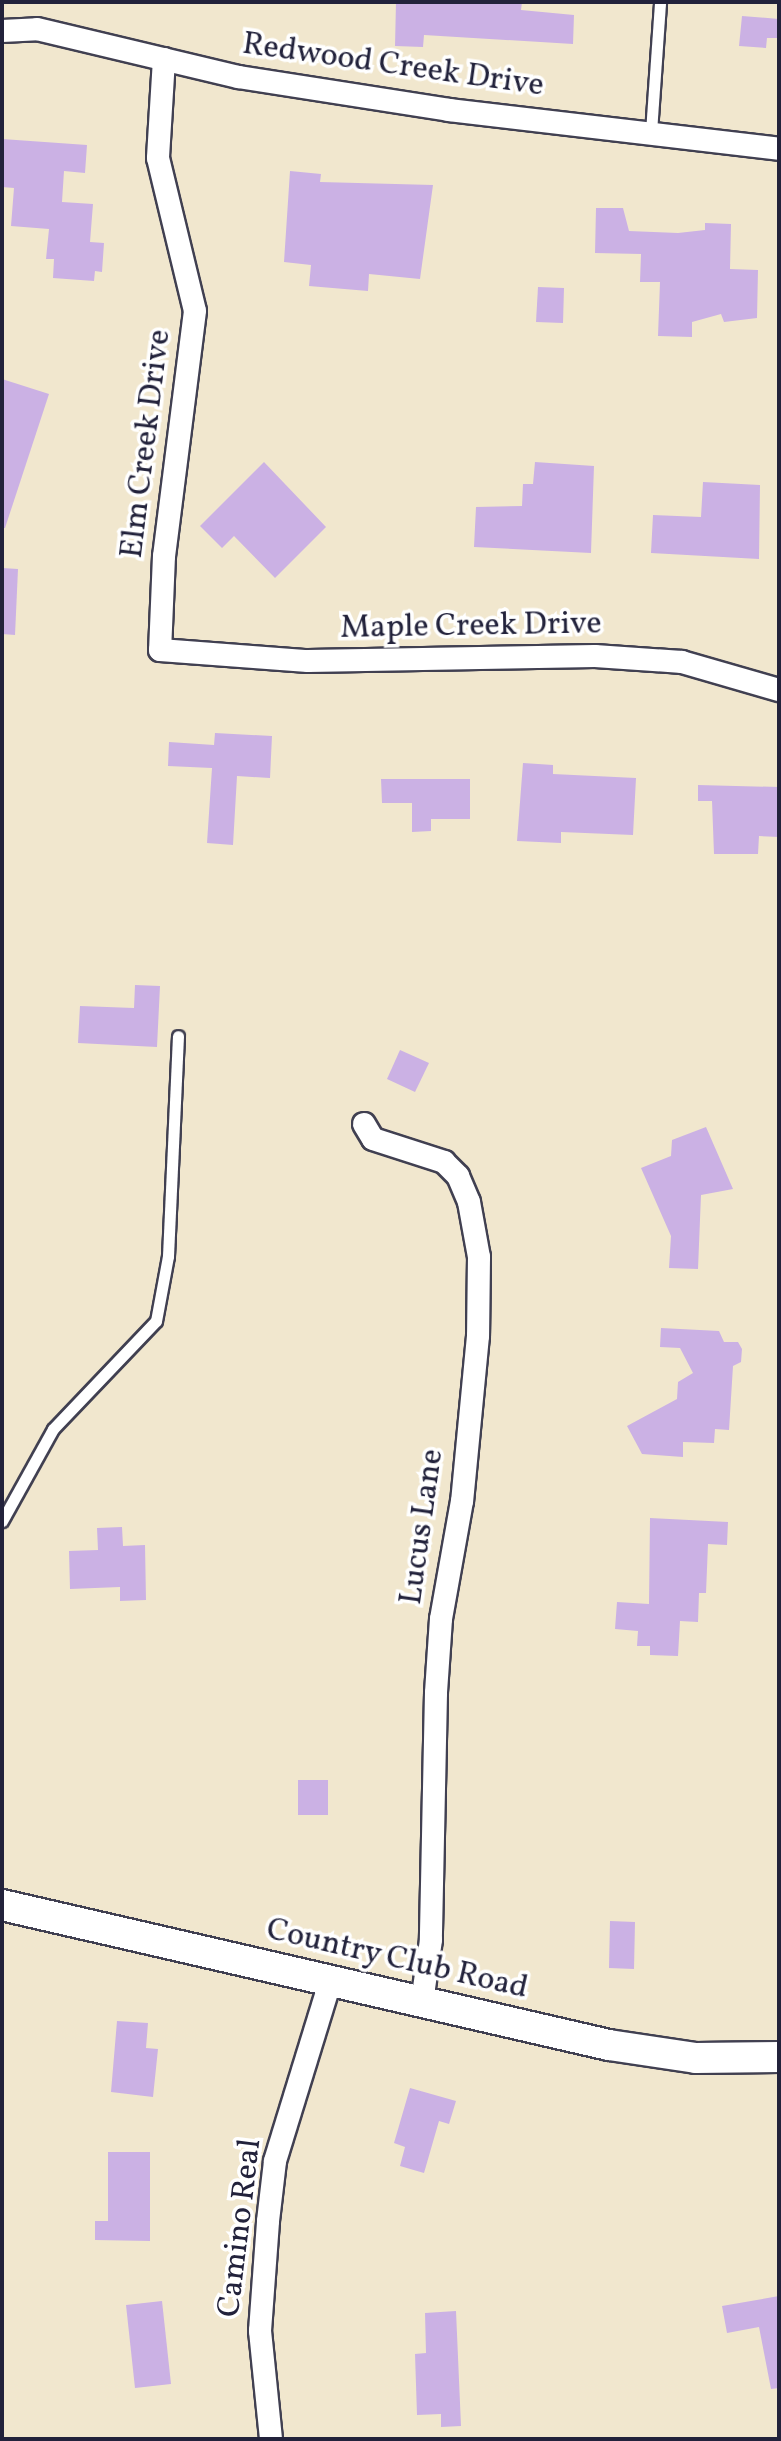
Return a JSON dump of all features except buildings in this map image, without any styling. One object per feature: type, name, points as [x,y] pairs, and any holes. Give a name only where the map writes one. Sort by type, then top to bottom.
[{"type":"main road","name":"Country Club Road","points":[[2,1905],[645,2052],[696,2058],[779,2057]]},
{"type":"street","name":"Redwood Creek Drive","points":[[2,31],[37,29],[239,77],[449,110],[779,149]]},
{"type":"street","name":"Elm Creek Drive","points":[[160,650],[164,556],[195,311],[158,158],[164,59]]},
{"type":"street","name":"Maple Creek Drive","points":[[160,650],[308,661],[595,656],[682,662],[779,690]]},
{"type":"street","name":"Lucus Lane","points":[[364,1124],[373,1139],[444,1162],[458,1176],[469,1202],[479,1257],[478,1336],[462,1501],[438,1663],[431,1940],[422,2002]]},
{"type":"street","name":"Camino Real","points":[[271,2439],[260,2331],[275,2161],[330,1982]]},
{"type":"lane","points":[[651,132],[660,2]]},
{"type":"lane","points":[[2,1521],[53,1429],[156,1321],[168,1256],[178,1036]]}]
